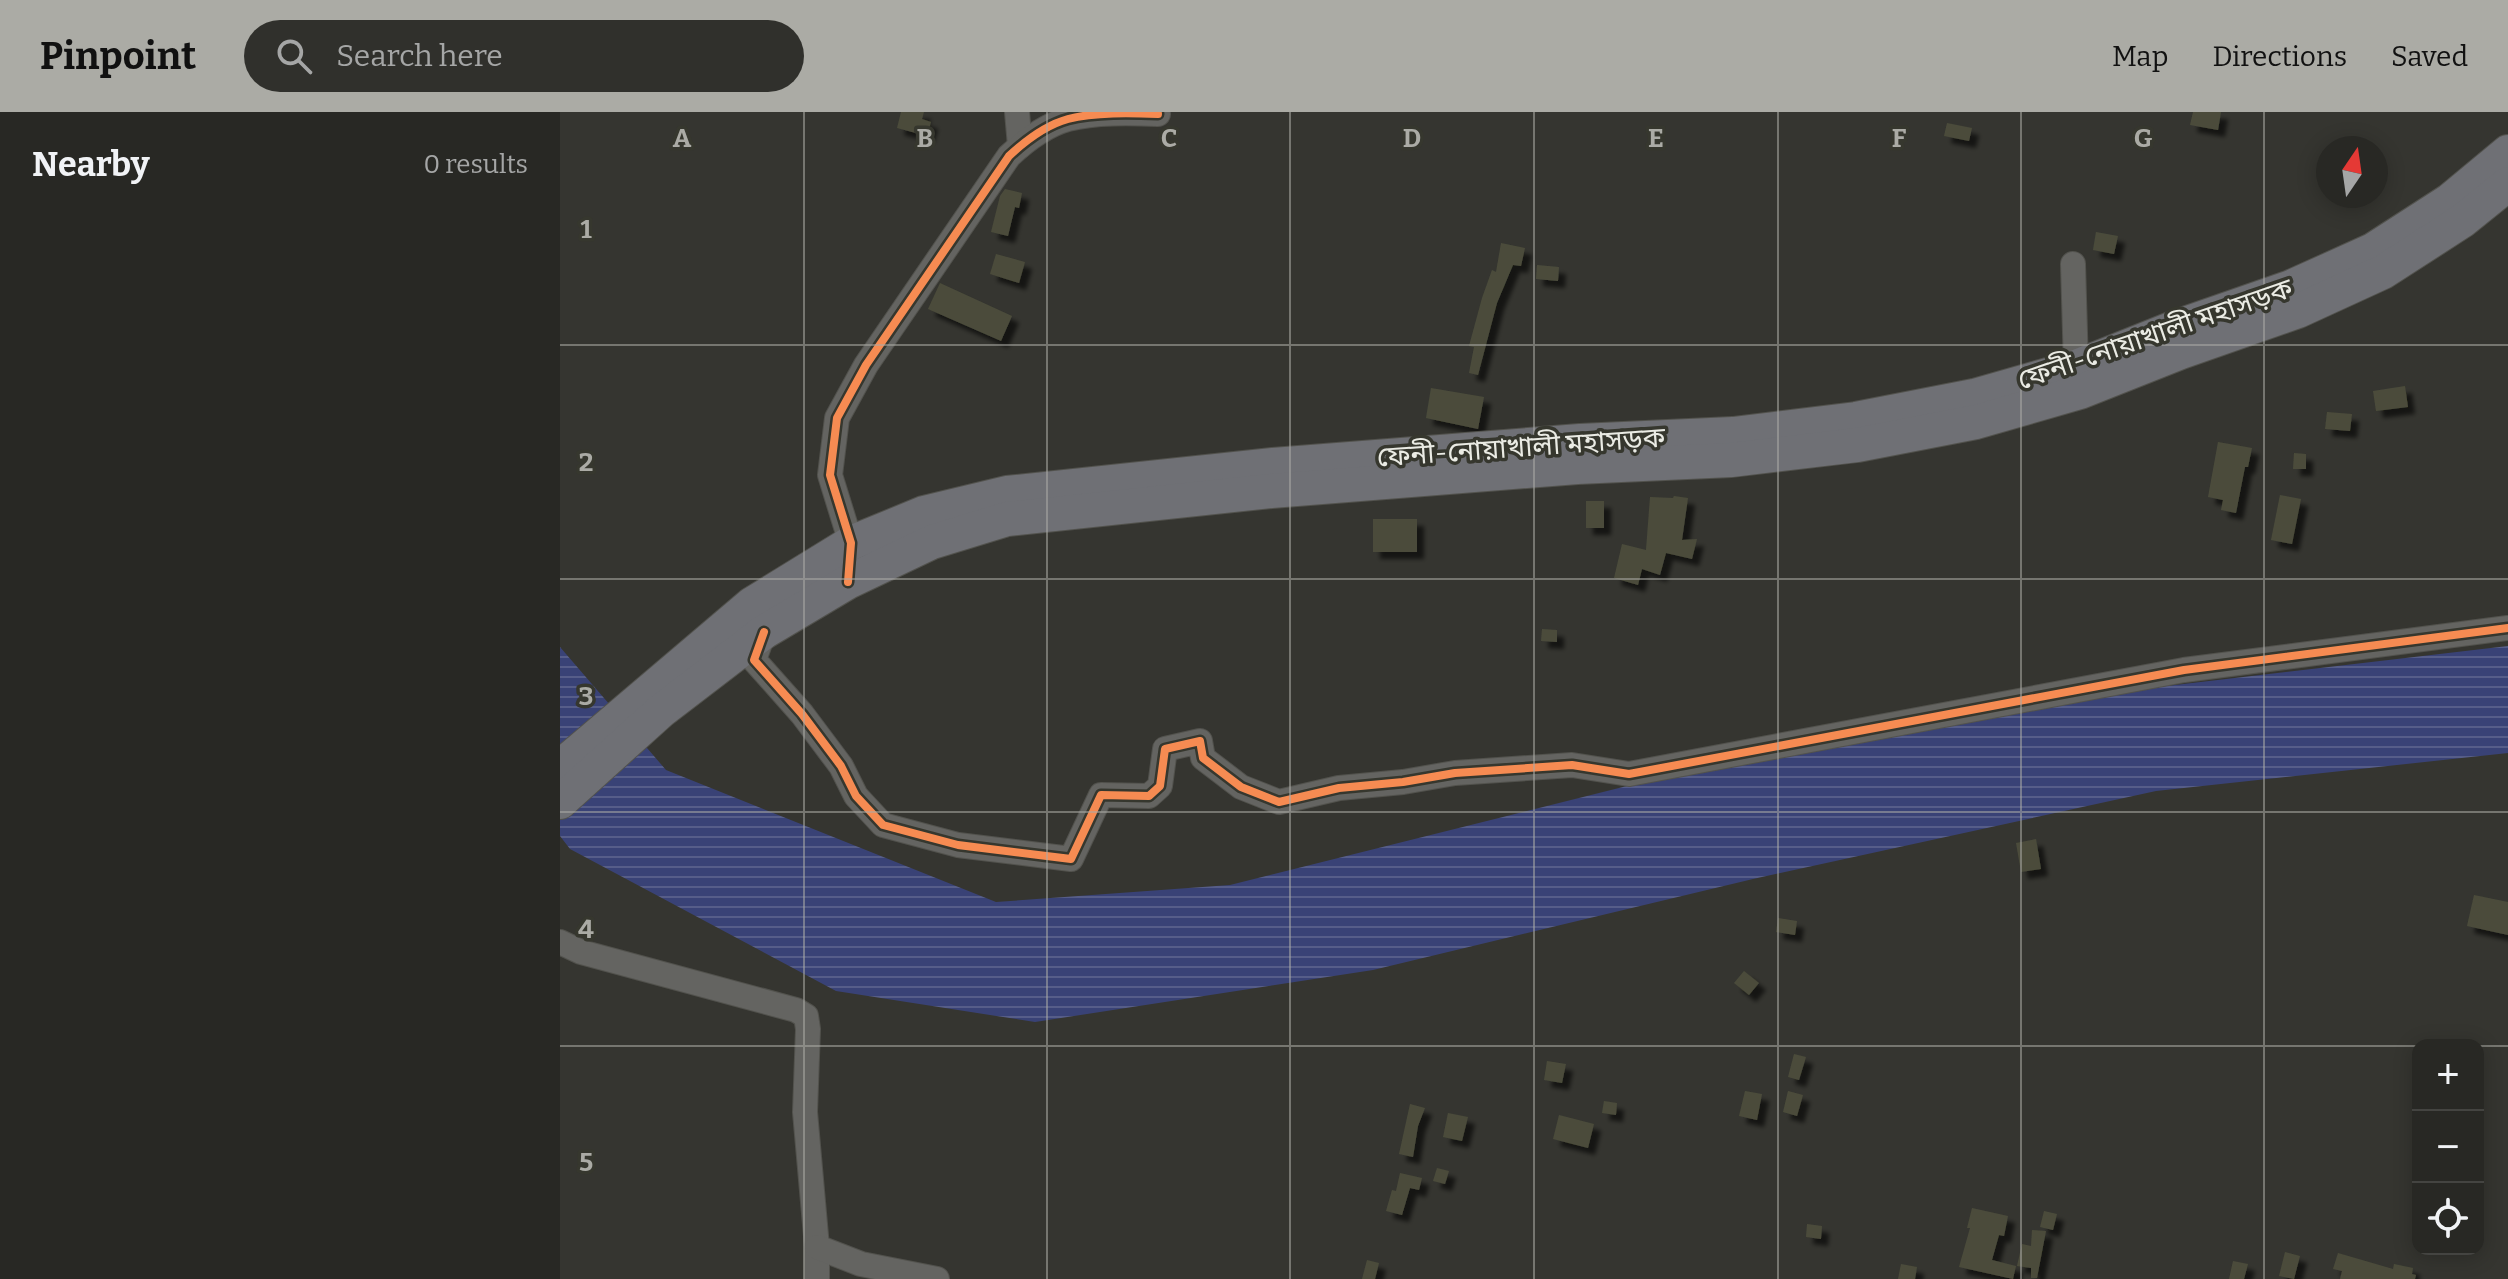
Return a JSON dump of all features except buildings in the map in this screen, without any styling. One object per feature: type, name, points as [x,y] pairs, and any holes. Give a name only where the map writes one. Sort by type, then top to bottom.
[{"type":"highway","name":"ফেনী-নোয়াখালী মহাসড়ক","points":[[560,767],[653,702],[764,632],[848,582],[932,542],[1007,519],[1271,491],[1577,467],[1731,460],[1886,439],[1976,422],[2071,381],[2176,327],[2291,287],[2373,250],[2449,201],[2508,152]]},
{"type":"highway","name":"ফেনী-নোয়াখালী মহাসড়ক","points":[[560,802],[653,702],[752,604],[851,543],[924,513],[1007,493],[1273,465],[1580,441],[1733,434],[1856,419],[2071,381],[2181,352],[2298,311],[2383,272],[2462,221],[2508,184]]},
{"type":"street","points":[[1017,112],[1020,146]]},
{"type":"street","points":[[848,582],[851,543],[830,475],[837,418],[866,365],[1009,156],[1020,146],[1069,118],[1115,113],[1158,114]]},
{"type":"street","points":[[2071,381],[2073,264]]},
{"type":"street","points":[[764,632],[754,660],[802,714],[841,766],[856,796],[883,825],[958,845],[1071,859],[1101,795],[1149,796],[1160,786],[1165,749],[1200,741],[1203,758],[1241,787],[1279,802],[1339,788],[1455,773],[1572,765],[1629,774],[2184,670],[2508,628]]},
{"type":"street","points":[[560,942],[581,952],[796,1010],[806,1016],[805,1112],[817,1279]]},
{"type":"street","points":[[817,1247],[861,1264],[937,1279]]},
{"type":"water","points":[[2508,646],[2508,753],[2156,791],[1753,879],[1373,970],[1035,1022],[836,991],[570,849],[560,836],[560,647],[666,770],[996,902],[1230,885],[1635,784],[2124,691]]},
{"type":"cycle path","points":[[848,582],[851,543],[830,475],[837,418],[866,365],[1015,150],[1044,129],[1068,119],[1101,114],[1158,114]]},
{"type":"cycle path","points":[[764,632],[754,660],[802,714],[841,766],[856,796],[883,825],[958,845],[1071,859],[1101,795],[1149,796],[1160,786],[1165,749],[1200,741],[1203,758],[1241,787],[1279,802],[1339,788],[1455,773],[1572,765],[1629,774],[2184,670],[2508,628]]}]
